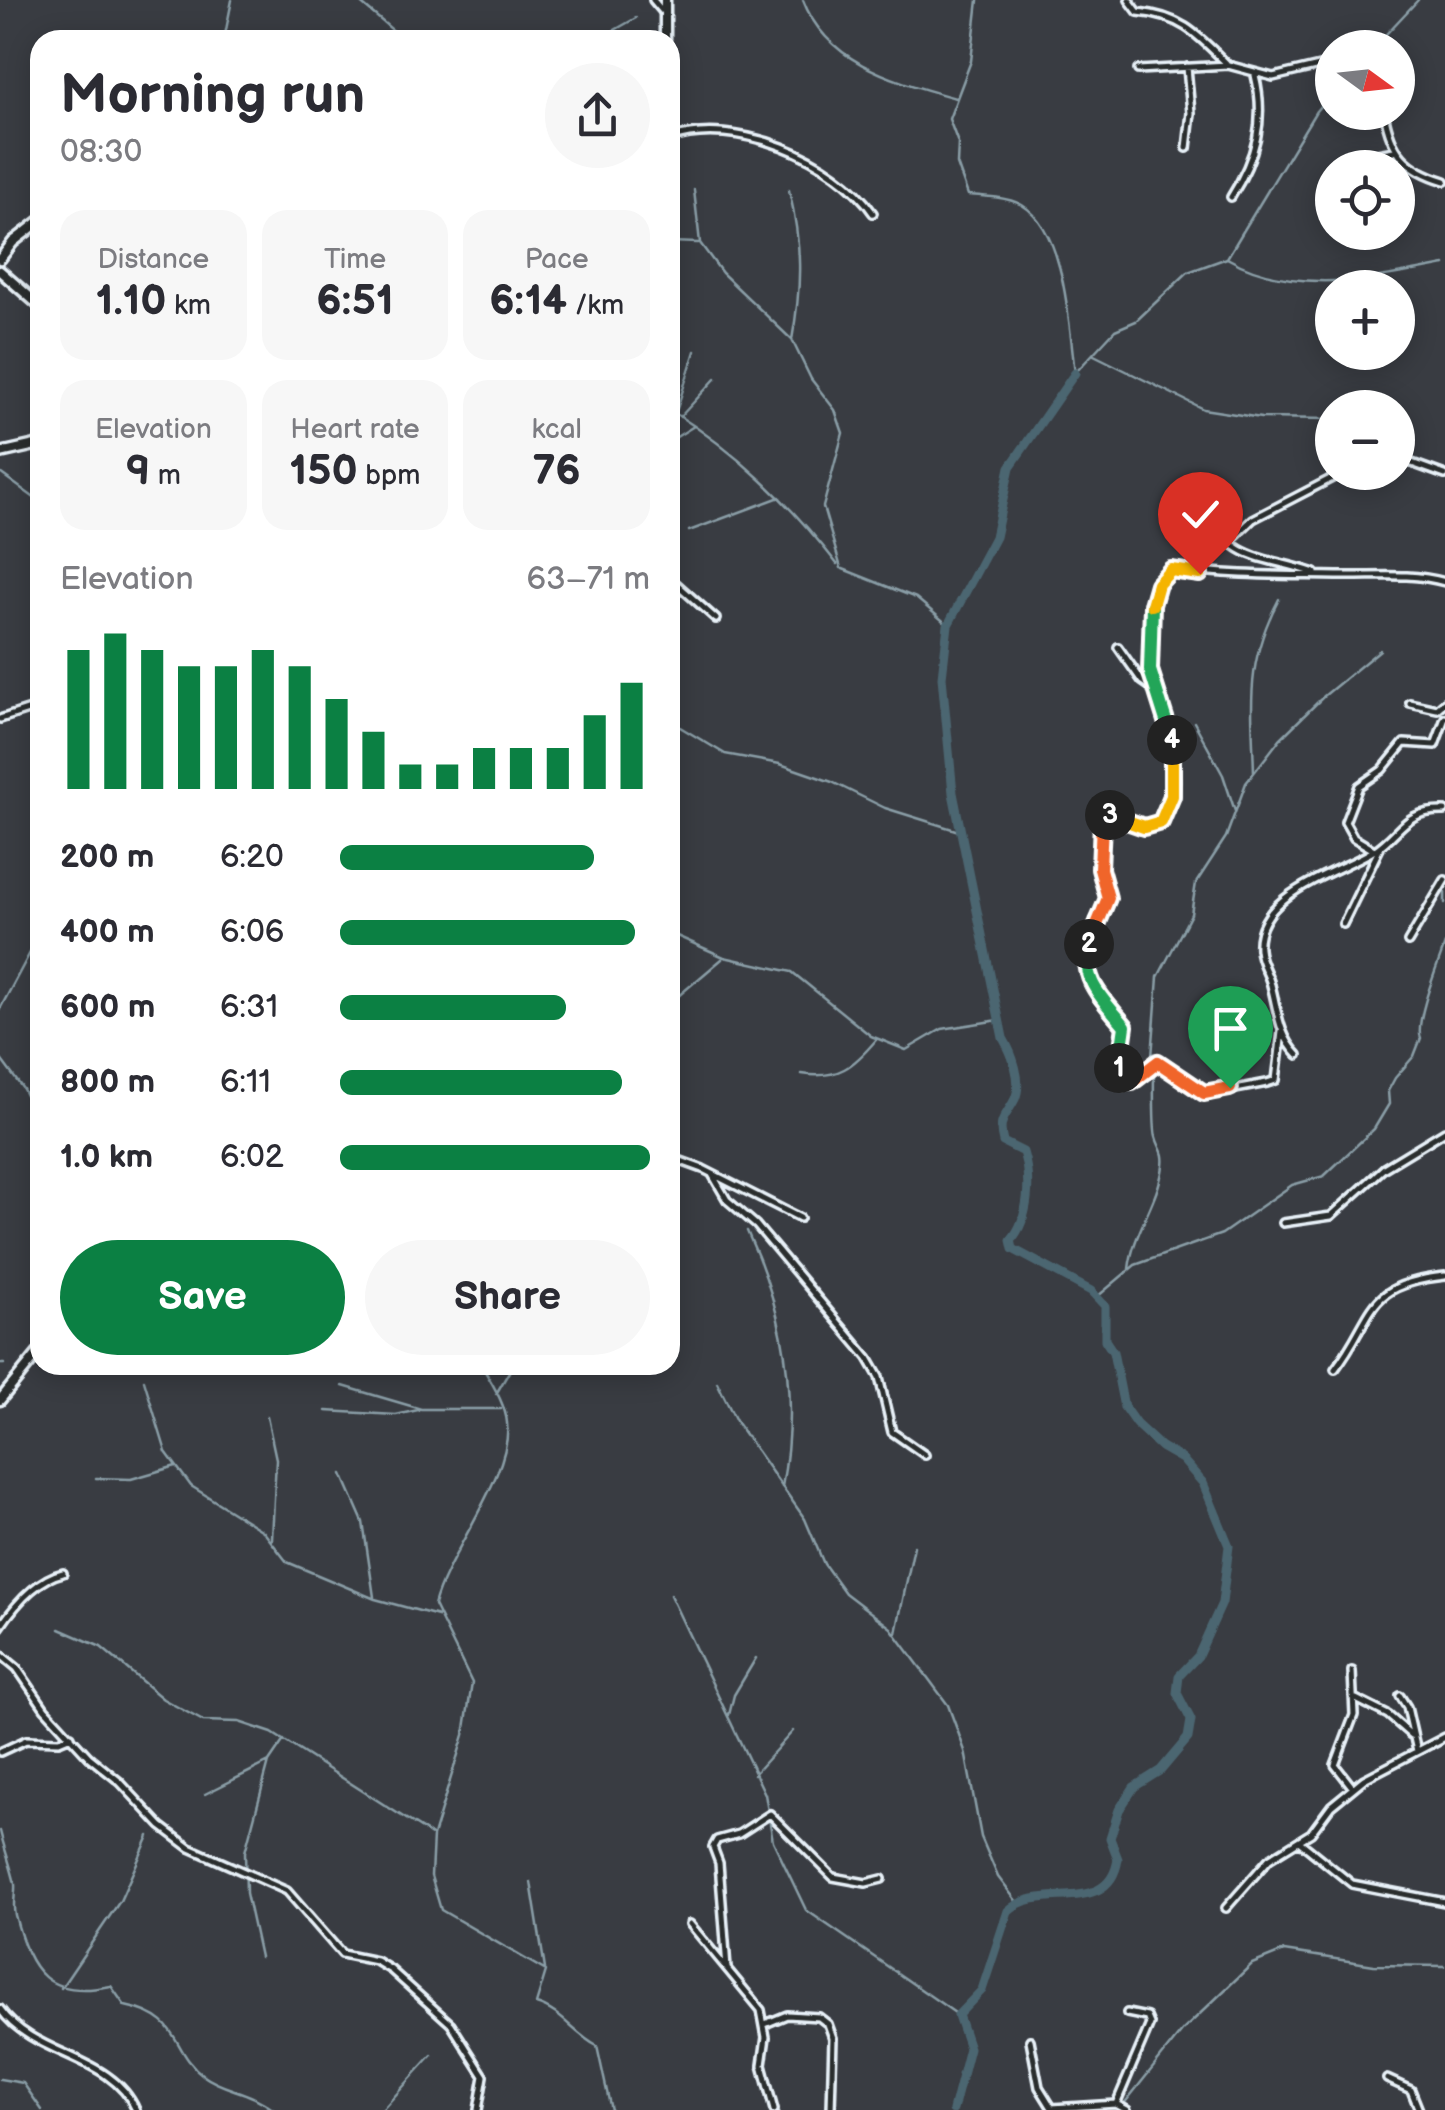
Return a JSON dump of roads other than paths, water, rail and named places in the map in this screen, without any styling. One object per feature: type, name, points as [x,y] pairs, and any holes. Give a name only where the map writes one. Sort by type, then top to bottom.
[{"type":"street","points":[[653,0],[666,16]]},
{"type":"street","points":[[665,0],[666,30]]},
{"type":"street","points":[[1129,0],[1138,12],[1165,14],[1187,24],[1228,64],[1255,74],[1285,76],[1315,68]]},
{"type":"street","points":[[1138,70],[1228,64]]},
{"type":"street","points":[[1187,67],[1187,148]]},
{"type":"street","points":[[1231,197],[1260,132],[1255,74]]},
{"type":"street","points":[[680,137],[710,130],[769,142],[858,190],[874,213]]},
{"type":"street","points":[[1415,168],[1445,181]]},
{"type":"street","points":[[0,259],[30,229]]},
{"type":"street","points":[[0,271],[30,297]]},
{"type":"street","points":[[0,452],[30,446]]},
{"type":"street","points":[[1415,464],[1445,475]]},
{"type":"street","points":[[1229,544],[1253,519],[1315,487]]},
{"type":"street","points":[[1206,496],[1210,514],[1229,544],[1244,554],[1318,574]]},
{"type":"street","points":[[1445,582],[1406,575],[1273,577],[1236,570],[1213,575],[1171,570],[1158,584],[1152,604],[1150,661],[1155,690],[1172,735],[1171,802],[1161,822],[1153,826],[1108,815],[1102,822],[1100,869],[1108,898],[1095,920],[1086,955],[1098,998],[1125,1026],[1119,1067],[1126,1082],[1138,1080],[1158,1062],[1209,1094],[1276,1080],[1282,1032],[1260,954],[1265,922],[1294,894],[1381,845],[1408,818],[1445,811]]},
{"type":"street","points":[[680,587],[716,620]]},
{"type":"street","points":[[1118,646],[1142,680],[1155,690]]},
{"type":"street","points":[[1428,708],[1441,708],[1445,702]]},
{"type":"street","points":[[1374,850],[1354,838],[1345,815],[1362,782],[1377,774],[1410,741],[1434,745],[1445,716],[1410,703]]},
{"type":"street","points":[[0,719],[30,709]]},
{"type":"street","points":[[1344,924],[1381,845]]},
{"type":"street","points":[[1408,942],[1445,880]]},
{"type":"street","points":[[1282,1032],[1298,1055]]},
{"type":"street","points":[[1284,1223],[1332,1216],[1384,1168],[1445,1131]]},
{"type":"street","points":[[680,1162],[800,1218]]},
{"type":"street","points":[[712,1174],[726,1200],[756,1224],[868,1358],[879,1377],[892,1432],[925,1455]]},
{"type":"street","points":[[1335,1369],[1371,1304],[1384,1292],[1445,1276]]},
{"type":"street","points":[[0,1400],[30,1363]]},
{"type":"street","points":[[0,1628],[18,1602],[35,1591],[46,1577],[63,1573]]},
{"type":"street","points":[[0,1654],[18,1668],[44,1709],[168,1832],[190,1848],[286,1891],[342,1954],[382,1964],[444,2018],[483,2073],[478,2110]]},
{"type":"street","points":[[1352,1671],[1352,1724],[1335,1760],[1353,1788]]},
{"type":"street","points":[[1400,1696],[1408,1706],[1416,1751]]},
{"type":"street","points":[[1354,1698],[1388,1714],[1412,1736]]},
{"type":"street","points":[[0,1752],[26,1740],[60,1740],[71,1736]]},
{"type":"street","points":[[1226,1908],[1269,1860],[1300,1842],[1353,1788],[1445,1736]]},
{"type":"street","points":[[727,1968],[720,1863],[713,1847],[718,1840],[739,1834],[770,1814],[833,1876],[866,1883],[882,1879]]},
{"type":"street","points":[[1300,1842],[1352,1884],[1445,1902]]},
{"type":"street","points":[[690,1924],[754,1997],[765,2024],[762,2065],[774,2110]]},
{"type":"street","points":[[0,2009],[34,2040],[118,2082],[136,2110]]},
{"type":"street","points":[[1116,2104],[1150,2024],[1144,2016],[1127,2013]]},
{"type":"street","points":[[765,2024],[787,2015],[824,2020],[833,2038],[831,2110]]},
{"type":"street","points":[[1030,2040],[1039,2088],[1049,2106],[1082,2109],[1116,2104],[1126,2110]]},
{"type":"street","points":[[1387,2079],[1411,2090],[1418,2110]]},
{"type":"waterway","points":[[226,30],[232,0]]},
{"type":"waterway","points":[[357,0],[392,30]]},
{"type":"waterway","points":[[803,0],[814,22],[846,55],[887,76],[955,98]]},
{"type":"waterway","points":[[978,0],[971,61],[949,119],[958,143],[957,164],[968,195],[1022,205],[1037,218],[1048,236],[1063,282],[1075,373]]},
{"type":"waterway","points":[[1390,30],[1418,0]]},
{"type":"waterway","points":[[615,30],[636,18]]},
{"type":"waterway","points":[[1076,372],[1115,330],[1136,321],[1188,272],[1227,258],[1315,113]]},
{"type":"waterway","points":[[694,190],[700,243],[722,273],[792,340],[811,379],[835,410],[843,433],[823,507],[841,568]]},
{"type":"waterway","points":[[789,190],[799,265],[792,340]]},
{"type":"waterway","points":[[680,242],[698,243]]},
{"type":"waterway","points":[[1227,258],[1252,270],[1306,281],[1362,279],[1445,265]]},
{"type":"waterway","points":[[680,399],[695,351]]},
{"type":"waterway","points":[[1094,355],[1203,409],[1261,418],[1315,419]]},
{"type":"waterway","points":[[953,2110],[969,2048],[958,2015],[982,1990],[1008,1911],[1038,1898],[1102,1888],[1112,1877],[1118,1859],[1110,1838],[1119,1810],[1134,1787],[1161,1770],[1188,1738],[1191,1720],[1177,1693],[1179,1676],[1198,1656],[1222,1603],[1229,1546],[1203,1483],[1182,1459],[1161,1447],[1136,1424],[1124,1407],[1113,1352],[1105,1340],[1105,1306],[1091,1291],[1013,1249],[1011,1240],[1022,1221],[1028,1185],[1023,1152],[1003,1142],[1001,1135],[1003,1119],[1017,1092],[1017,1076],[1003,1038],[953,793],[942,677],[948,625],[995,537],[1010,467],[1075,373]]},
{"type":"waterway","points":[[680,417],[716,378]]},
{"type":"waterway","points":[[680,417],[761,480],[837,564]]},
{"type":"waterway","points":[[680,435],[694,426]]},
{"type":"waterway","points":[[0,473],[30,495]]},
{"type":"waterway","points":[[689,531],[780,497]]},
{"type":"waterway","points":[[843,569],[916,598],[948,625]]},
{"type":"waterway","points":[[1254,772],[1253,684],[1260,643],[1279,599]]},
{"type":"waterway","points":[[1152,1057],[1158,977],[1191,914],[1196,883],[1226,837],[1246,783],[1280,739],[1380,650]]},
{"type":"waterway","points":[[1194,722],[1223,775],[1235,811]]},
{"type":"waterway","points":[[680,727],[725,754],[780,764],[832,782],[885,808],[962,832]]},
{"type":"waterway","points":[[1445,893],[1445,903]]},
{"type":"waterway","points":[[680,937],[724,957],[792,972],[871,1036],[906,1050],[942,1029],[999,1020]]},
{"type":"waterway","points":[[1097,1297],[1135,1265],[1222,1234],[1292,1185],[1324,1176],[1374,1129],[1389,1104],[1388,1091],[1414,1056],[1421,1038],[1424,1006],[1445,944]]},
{"type":"waterway","points":[[0,1009],[30,953]]},
{"type":"waterway","points":[[680,995],[722,959]]},
{"type":"waterway","points":[[802,1074],[826,1075],[844,1069],[876,1040]]},
{"type":"waterway","points":[[0,1058],[30,1104]]},
{"type":"waterway","points":[[1129,1269],[1163,1166],[1155,1131],[1154,1067]]},
{"type":"waterway","points":[[747,1231],[771,1293],[785,1356],[789,1421],[782,1487]]},
{"type":"waterway","points":[[487,1375],[504,1409],[506,1443],[490,1490],[434,1605],[472,1683],[464,1735],[433,1836],[431,1876],[441,1910],[546,1971],[536,2004],[553,2012],[597,2046],[611,2110]]},
{"type":"waterway","points":[[496,1394],[507,1375]]},
{"type":"waterway","points":[[144,1380],[166,1452],[191,1486],[263,1531],[287,1562],[375,1599],[438,1616]]},
{"type":"waterway","points":[[717,1382],[737,1423],[805,1519],[824,1564],[845,1593],[891,1628],[948,1705],[965,1751],[981,1837],[998,1877],[1017,1902]]},
{"type":"waterway","points":[[343,1386],[421,1409],[501,1409]]},
{"type":"waterway","points":[[326,1411],[396,1415],[418,1410]]},
{"type":"waterway","points":[[267,1417],[276,1459],[272,1539]]},
{"type":"waterway","points":[[96,1478],[131,1479],[176,1466]]},
{"type":"waterway","points":[[342,1474],[363,1522],[374,1597]]},
{"type":"waterway","points":[[896,1633],[914,1546]]},
{"type":"waterway","points":[[670,1595],[765,1794],[773,1841],[806,1910],[958,2015]]},
{"type":"waterway","points":[[60,1629],[101,1647],[163,1699],[203,1721],[239,1722],[272,1733],[433,1836]]},
{"type":"waterway","points":[[729,1715],[734,1695],[756,1658]]},
{"type":"waterway","points":[[754,1774],[793,1731]]},
{"type":"waterway","points":[[205,1794],[269,1762],[284,1740]]},
{"type":"waterway","points":[[260,1957],[246,1893],[245,1852],[269,1762]]},
{"type":"waterway","points":[[0,1831],[15,1884],[14,1911],[21,1935],[27,1952],[45,1977],[72,1989],[111,1986],[125,2006],[144,2011],[167,2026],[204,2076],[274,2110]]},
{"type":"waterway","points":[[61,1988],[120,1901],[149,1836]]},
{"type":"waterway","points":[[531,1882],[545,1969]]},
{"type":"waterway","points":[[1119,2110],[1183,2030],[1252,1964],[1284,1951],[1374,1965],[1445,1966]]},
{"type":"waterway","points":[[382,2110],[432,2055]]},
{"type":"waterway","points":[[0,2079],[23,2083],[42,2110]]}]
